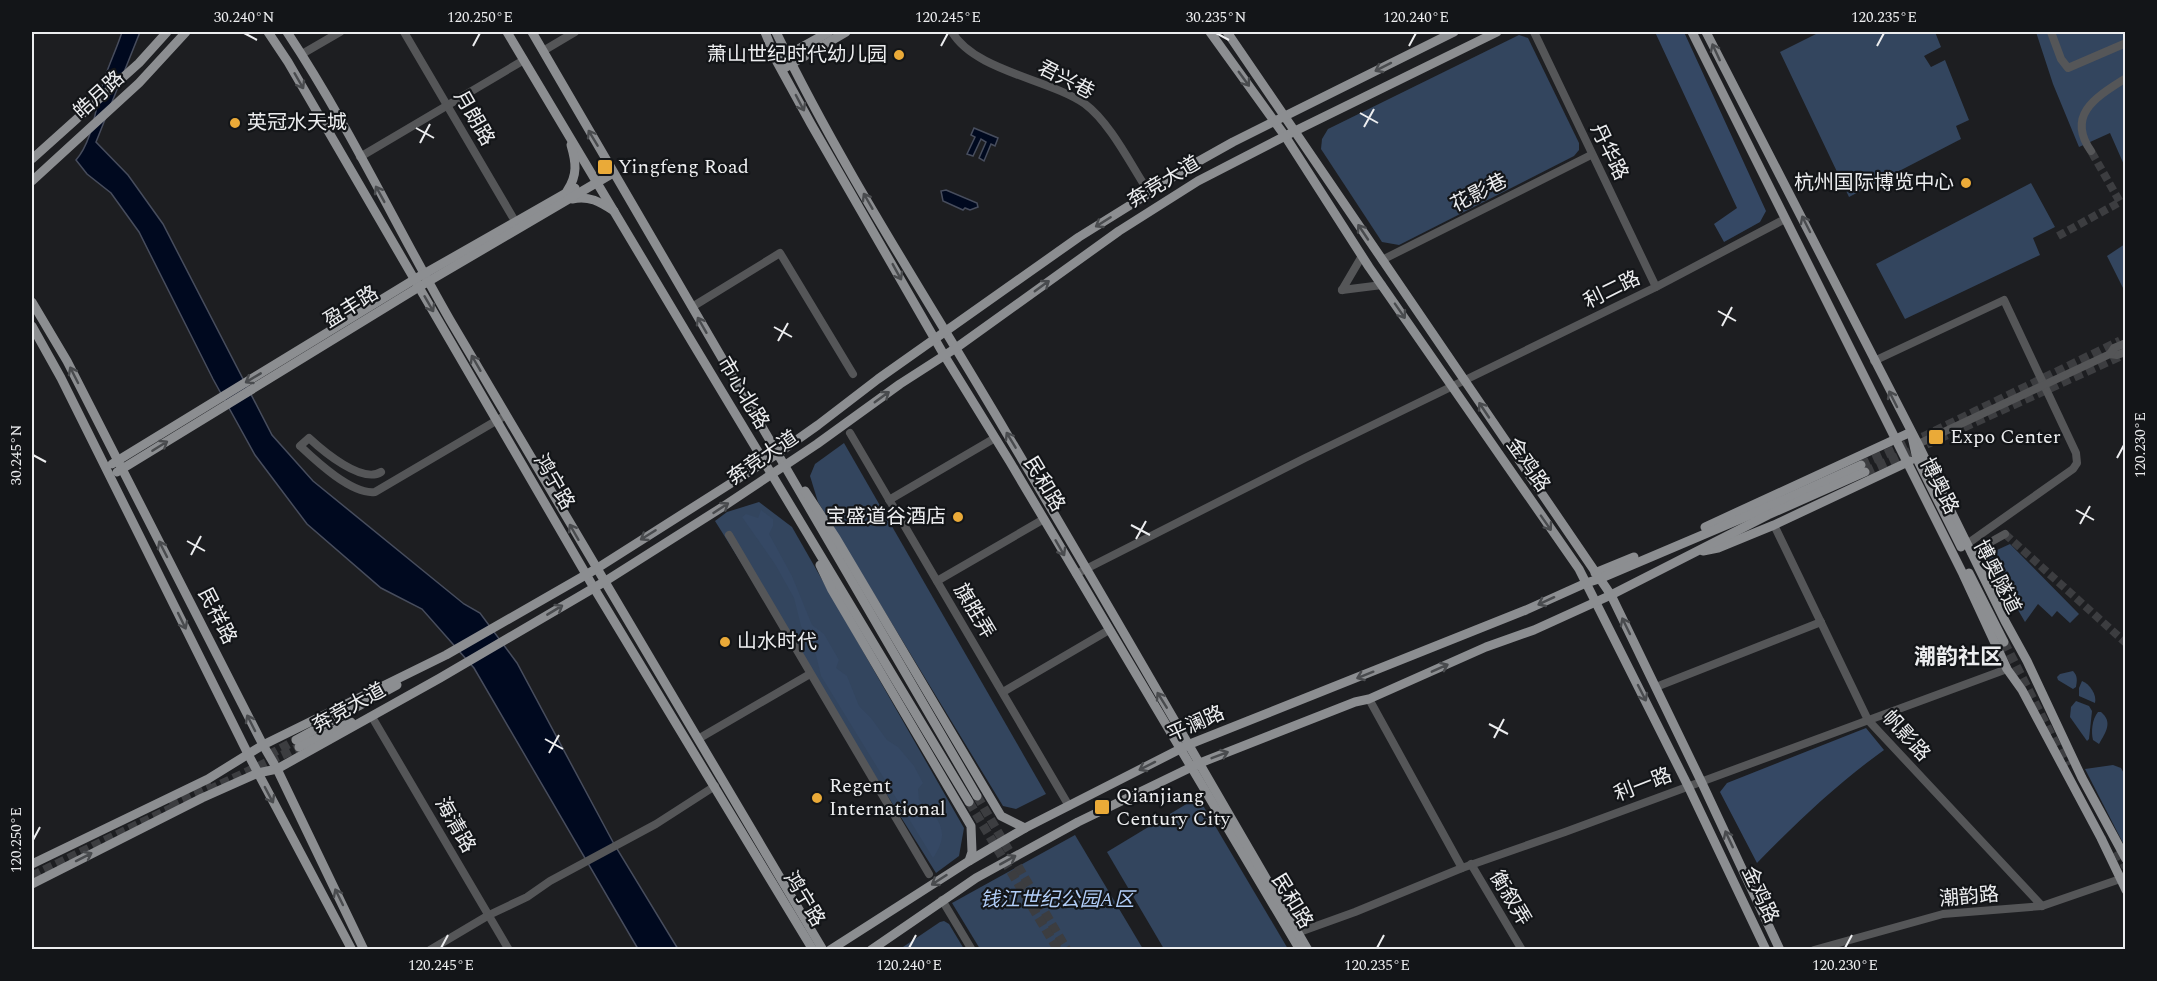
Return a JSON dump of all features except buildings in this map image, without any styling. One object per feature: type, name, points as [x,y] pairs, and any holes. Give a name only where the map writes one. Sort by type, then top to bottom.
[{"type":"main road","name":"皓月路","points":[[32,159],[126,75],[167,32]]},
{"type":"main road","name":"皓月路","points":[[32,181],[158,64],[186,32]]},
{"type":"main road","name":"鸿宁路","points":[[268,32],[417,283],[502,418]]},
{"type":"main road","name":"鸿宁路","points":[[287,32],[302,54],[360,157],[502,418],[591,571],[604,582],[823,950]]},
{"type":"main road","name":"市心北路","points":[[507,32],[800,522],[973,799],[777,454],[532,32]]},
{"type":"main road","name":"民和路","points":[[765,32],[779,65],[811,124],[935,340],[1180,749],[1196,765]]},
{"type":"main road","name":"民和路","points":[[776,32],[867,200],[1088,569],[1156,690],[1190,744],[1196,765],[1295,934],[1308,950]]},
{"type":"main road","points":[[790,59],[829,32]]},
{"type":"main road","points":[[779,65],[846,32]]},
{"type":"main road","name":"金鸡路","points":[[1210,32],[1285,136],[1362,256],[1579,569],[1688,786],[1766,950]]},
{"type":"main road","name":"金鸡路","points":[[1227,32],[1611,595],[1780,950]]},
{"type":"main road","name":"奔竞大道","points":[[32,864],[208,779],[263,745],[446,655],[497,626],[591,571],[777,454],[1079,237],[1183,170],[1285,116],[1454,32]]},
{"type":"main road","name":"奔竞大道","points":[[32,884],[202,798],[258,773],[277,768],[440,678],[604,582],[784,467],[1119,231],[1198,181],[1497,32]]},
{"type":"main road","name":"博奥路","points":[[1692,32],[2007,669],[2022,690],[2123,879],[2126,890]]},
{"type":"main road","name":"博奥路","points":[[1706,32],[1918,444],[1920,458],[2027,661],[2082,778],[2126,859]]},
{"type":"main road","points":[[567,131],[576,162],[576,173],[566,197],[591,198],[615,212]]},
{"type":"main road","name":"盈丰路","points":[[108,472],[417,283],[612,170]]},
{"type":"main road","name":"盈丰路","points":[[426,278],[515,221],[566,197]]},
{"type":"main road","name":"民祥路","points":[[32,302],[66,361],[263,745],[277,768],[364,950]]},
{"type":"main road","name":"民祥路","points":[[32,326],[61,378],[248,754],[352,950]]},
{"type":"main road","points":[[1597,576],[1911,432]]},
{"type":"main road","name":"博奥隧道","points":[[1911,432],[1920,458],[2006,641],[1970,575],[1942,534]]},
{"type":"main road","points":[[1698,552],[1718,548],[1774,525],[1920,458]]},
{"type":"main road","points":[[784,467],[813,501],[1001,816],[1025,828]]},
{"type":"main road","points":[[1597,576],[1863,468],[1713,542],[1698,552]]},
{"type":"main road","points":[[800,522],[832,590],[971,826],[972,852],[969,861]]},
{"type":"main road","name":"平澜路","points":[[871,950],[975,878],[1039,843],[1196,765],[1355,702],[1370,699],[1486,647],[1534,630],[1698,552]]},
{"type":"main road","name":"鸿宁路","points":[[591,571],[594,588],[813,950]]},
{"type":"main road","name":"平澜路","points":[[830,950],[1025,828],[1190,744],[1526,610],[1597,576]]},
{"type":"main road","points":[[436,659],[421,672],[298,743],[440,678]]},
{"type":"main road","name":"民和路","points":[[1295,934],[1300,950]]},
{"type":"street","points":[[302,54],[340,32]]},
{"type":"street","name":"月朗路","points":[[404,32],[515,221]]},
{"type":"street","points":[[543,51],[575,32]]},
{"type":"street","name":"君兴巷","points":[[952,32],[967,49],[998,67],[1055,89],[1086,105],[1103,122],[1143,183]]},
{"type":"street","name":"丹华路","points":[[1534,32],[1656,287]]},
{"type":"street","points":[[2051,32],[2061,59],[2068,68],[2126,43]]},
{"type":"street","points":[[360,157],[524,60]]},
{"type":"street","points":[[2091,151],[2085,142],[2082,129],[2083,115],[2094,98],[2126,78]]},
{"type":"street","name":"花影巷","points":[[1382,260],[1591,155]]},
{"type":"street","name":"利二路","points":[[1076,574],[1305,458],[1656,287],[1785,219]]},
{"type":"street","points":[[692,307],[780,253],[853,374]]},
{"type":"street","points":[[1362,256],[1342,290],[1382,285]]},
{"type":"street","points":[[1874,361],[2004,300],[2076,453],[2077,463],[2073,470],[1969,549]]},
{"type":"street","points":[[1918,444],[2110,354],[2114,348],[2126,343]]},
{"type":"street","points":[[2110,354],[2117,355],[2126,352]]},
{"type":"street","points":[[381,472],[376,475],[359,474],[309,438],[300,446],[328,470],[359,490],[375,492],[502,418]]},
{"type":"street","name":"旗胜弄","points":[[850,433],[1069,806]]},
{"type":"street","points":[[889,500],[995,438]]},
{"type":"street","points":[[937,581],[1044,519]]},
{"type":"street","name":"帆影路","points":[[1774,525],[1868,720],[2042,906]]},
{"type":"street","points":[[1969,549],[2005,534]]},
{"type":"street","points":[[729,535],[929,874]]},
{"type":"street","points":[[1656,687],[1821,622]]},
{"type":"street","points":[[1003,692],[1109,630]]},
{"type":"street","name":"利一路","points":[[1295,934],[1471,864],[1565,832],[2007,669]]},
{"type":"street","points":[[698,739],[810,674]]},
{"type":"street","points":[[1370,699],[1462,868]]},
{"type":"street","name":"海清路","points":[[372,717],[509,950]]},
{"type":"street","points":[[429,950],[656,824],[714,786]]},
{"type":"street","name":"衡叙弄","points":[[1471,864],[1522,950]]},
{"type":"street","name":"潮韵路","points":[[1814,950],[1943,914],[2042,906],[2123,879]]},
{"type":"street","points":[[942,900],[972,950]]},
{"type":"green space","name":"杭州国际博览中心","points":[[1820,32],[1935,32],[1941,47],[1924,56],[1931,67],[1945,60],[1969,120],[1956,126],[1961,139],[1849,197],[1780,52]]},
{"type":"green space","points":[[2036,32],[2125,32],[2125,167],[2110,133],[2079,147],[2053,84]]},
{"type":"green space","points":[[1519,35],[1528,38],[1579,143],[1579,150],[1574,156],[1399,245],[1382,242],[1321,149],[1322,139],[1328,129]]},
{"type":"green space","points":[[2031,183],[2055,227],[2033,238],[2040,255],[1905,319],[1876,264]]},
{"type":"green space","points":[[2125,244],[2125,292],[2107,256]]},
{"type":"green space","points":[[844,443],[1046,794],[1016,809],[1003,806],[818,502],[810,476],[815,464]]},
{"type":"green space","points":[[759,502],[792,527],[964,828],[959,856],[936,873],[715,521],[727,512]]},
{"type":"green space","points":[[2010,544],[2079,614],[2070,623],[2057,611],[2052,617],[2038,604],[2025,622],[1986,555]]},
{"type":"green space","points":[[2073,671],[2077,681],[2073,689],[2057,677]]},
{"type":"green space","points":[[2082,681],[2092,690],[2095,703],[2079,696]]},
{"type":"green space","points":[[2076,701],[2089,706],[2092,711],[2087,741],[2070,717],[2071,707]]},
{"type":"green space","points":[[2098,712],[2101,712],[2107,720],[2106,731],[2099,744],[2093,740],[2092,733],[2093,722]]},
{"type":"green space","points":[[2113,765],[2121,768],[2125,775],[2124,845],[2085,769]]},
{"type":"green space","points":[[1198,797],[1288,949],[1164,949],[1107,852]]},
{"type":"green space","name":"钱江世纪公园A区","points":[[1075,835],[1143,949],[980,949],[952,903]]},
{"type":"green space","points":[[944,921],[949,924],[964,949],[900,949],[940,922]]},
{"type":"shaded area","points":[[122,32],[140,32],[96,142],[128,175],[163,224],[272,435],[313,481],[464,604],[480,613],[517,663],[614,844],[678,949],[638,949],[474,668],[422,609],[381,588],[307,524],[255,455],[213,379],[139,232],[111,193],[87,174],[76,160],[87,142],[104,80]]},
{"type":"shaded area","points":[[1655,32],[1684,32],[1766,211],[1760,222],[1724,242],[1714,224],[1737,208]]},
{"type":"shaded area","points":[[974,128],[998,138],[995,146],[991,144],[984,161],[979,158],[986,142],[981,139],[973,156],[967,154],[975,137],[971,135]]},
{"type":"shaded area","points":[[946,190],[977,203],[978,207],[963,210],[943,201],[941,191]]},
{"type":"shaded area","points":[[761,510],[773,519],[773,526],[769,534],[792,576],[812,625],[824,634],[839,660],[836,668],[847,676],[859,706],[887,740],[898,747],[914,766],[923,783],[918,789],[919,800],[933,813],[941,826],[942,833],[933,858],[821,676],[816,655],[801,626],[794,598],[775,564],[742,517],[746,514],[758,518]]},
{"type":"shaded area","points":[[1866,728],[1884,750],[1818,804],[1757,863],[1720,792],[1727,783]]},
{"type":"tunnel","points":[[2058,236],[2120,202],[2091,151]]},
{"type":"tunnel","points":[[1861,465],[2120,341]]},
{"type":"tunnel","points":[[2110,354],[2126,347]]},
{"type":"tunnel","points":[[1865,472],[2125,354]]},
{"type":"tunnel","points":[[2005,534],[2126,643]]},
{"type":"tunnel","points":[[2004,642],[2067,766]]},
{"type":"tunnel","points":[[269,755],[296,740]]},
{"type":"tunnel","points":[[209,790],[299,747]]},
{"type":"tunnel","points":[[170,805],[212,786]]},
{"type":"tunnel","points":[[977,796],[1067,950]]},
{"type":"tunnel","points":[[969,802],[1058,950]]},
{"type":"tunnel","points":[[32,876],[178,805]]},
{"type":"tunnel","points":[[2117,851],[2126,867]]},
{"type":"place","name":"萧山世纪时代幼儿园","points":[[899,55]]},
{"type":"place","name":"英冠水天城","points":[[235,123]]},
{"type":"place","name":"Yingfeng Road","points":[[605,167]]},
{"type":"place","name":"杭州国际博览中心","points":[[1966,183]]},
{"type":"place","name":"Expo Center","points":[[1936,437]]},
{"type":"place","name":"宝盛道谷酒店","points":[[958,517]]},
{"type":"place","name":"山水时代","points":[[725,642]]},
{"type":"place","name":"Regent International","points":[[817,798]]},
{"type":"place","name":"Qianjiang Century City","points":[[1102,807]]},
{"type":"district","name":"潮韵社区","points":[[1958,657]]}]
